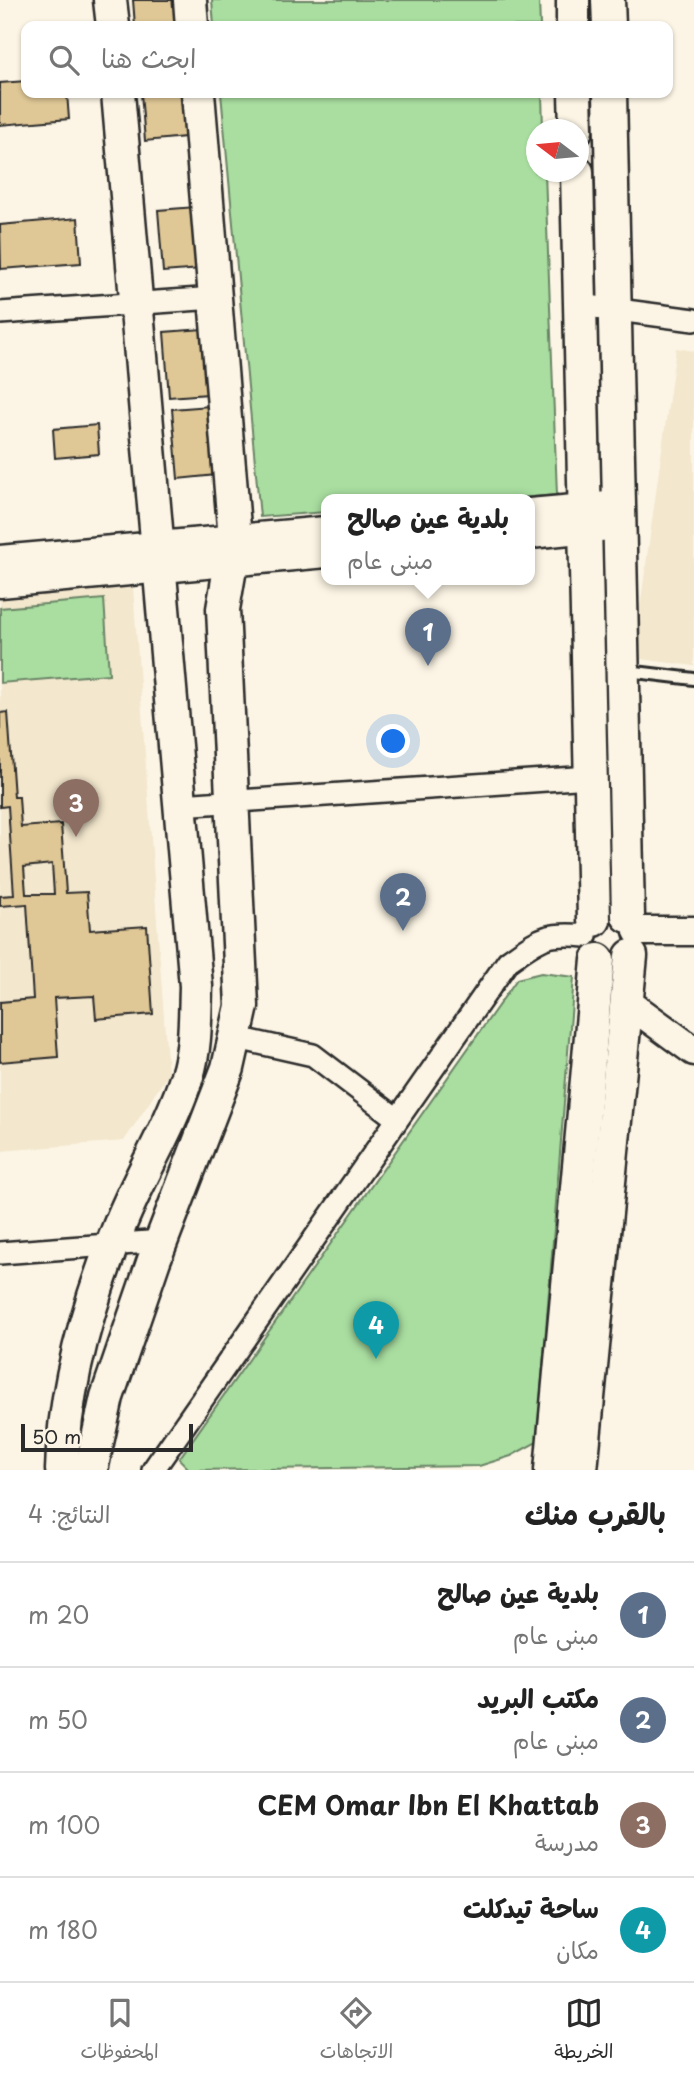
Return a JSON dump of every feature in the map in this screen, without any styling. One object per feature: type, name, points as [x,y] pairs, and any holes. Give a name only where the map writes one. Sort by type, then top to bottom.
[{"type":"main road","points":[[110,0],[112,21]]},
{"type":"main road","points":[[190,0],[192,21]]},
{"type":"main road","points":[[573,0],[573,21]]},
{"type":"main road","points":[[608,0],[609,21]]},
{"type":"main road","points":[[62,1470],[70,1388],[94,1298],[112,1244],[188,1075],[196,986],[118,98]]},
{"type":"main road","points":[[91,1470],[107,1397],[162,1241],[228,1068],[237,1038],[242,1006],[223,608],[233,550],[198,98]]},
{"type":"main road","points":[[575,98],[576,119]]},
{"type":"main road","points":[[551,1470],[592,939],[590,777],[605,669],[619,515],[610,98]]},
{"type":"main road","points":[[577,182],[584,519],[605,669],[632,934],[581,1470]]},
{"type":"main road","points":[[592,939],[610,912],[632,934]]},
{"type":"main road","points":[[592,939],[615,965],[632,934]]},
{"type":"main road","points":[[190,1060],[228,1068]]},
{"type":"main road","points":[[70,1388],[107,1397]]},
{"type":"street","points":[[0,313],[215,298]]},
{"type":"street","points":[[580,305],[694,320]]},
{"type":"street","points":[[535,514],[584,519]]},
{"type":"street","points":[[535,533],[584,519],[619,515]]},
{"type":"street","points":[[0,583],[159,557],[233,550],[321,532]]},
{"type":"street","points":[[233,550],[321,552]]},
{"type":"street","points":[[0,560],[159,557]]},
{"type":"street","points":[[180,806],[590,777]]},
{"type":"street","points":[[632,934],[694,931]]},
{"type":"street","points":[[153,1470],[508,961],[537,940],[555,933],[592,939]]},
{"type":"street","points":[[627,1002],[694,1051]]},
{"type":"street","points":[[237,1038],[313,1055],[397,1119]]},
{"type":"street","points":[[0,1253],[162,1241]]},
{"type":"lane","points":[[605,669],[694,679]]},
{"type":"shaded area","points":[[676,348],[694,351],[694,666],[633,658]]},
{"type":"shaded area","points":[[133,587],[168,1074],[124,1141],[0,1151],[0,599]]},
{"type":"green space","points":[[212,0],[539,0],[540,21],[214,21]]},
{"type":"green space","points":[[221,98],[542,98],[543,119],[526,119],[526,182],[545,182],[557,495],[321,494],[321,512],[260,517]]},
{"type":"green space","points":[[104,599],[109,674],[0,683],[0,608]]},
{"type":"green space","points":[[541,973],[574,977],[537,1442],[511,1456],[479,1466],[190,1470],[179,1459],[517,979]]},
{"type":"building","points":[[133,0],[174,0],[176,21],[135,21]]},
{"type":"building","points":[[21,81],[21,98],[67,98],[69,119],[0,125],[0,83]]},
{"type":"building","points":[[141,98],[182,98],[185,137],[145,141]]},
{"type":"building","points":[[196,207],[201,269],[163,272],[158,210]]},
{"type":"building","points":[[78,218],[81,263],[1,269],[0,225]]},
{"type":"building","points":[[203,329],[208,394],[169,397],[164,332]]},
{"type":"building","points":[[210,406],[216,475],[178,479],[172,409]]},
{"type":"building","points":[[97,425],[99,454],[55,458],[53,429]]},
{"type":"building","points":[[8,712],[14,797],[19,797],[21,827],[61,824],[66,893],[87,892],[90,930],[147,926],[153,1014],[96,1019],[94,996],[54,998],[58,1057],[0,1062],[0,1002],[33,999],[27,904],[0,906],[0,896],[14,895],[8,806],[0,807],[0,713]],"holes":[[[52,864],[54,894],[26,894],[24,867]]]},
{"type":"place","name":"بلدية عين صالح","points":[[428,666]]},
{"type":"place","name":"CEM Omar Ibn El Khattab","points":[[76,837]]},
{"type":"place","name":"مكتب البريد","points":[[403,931]]},
{"type":"place","name":"ساحة تيدكلت","points":[[376,1359]]}]
